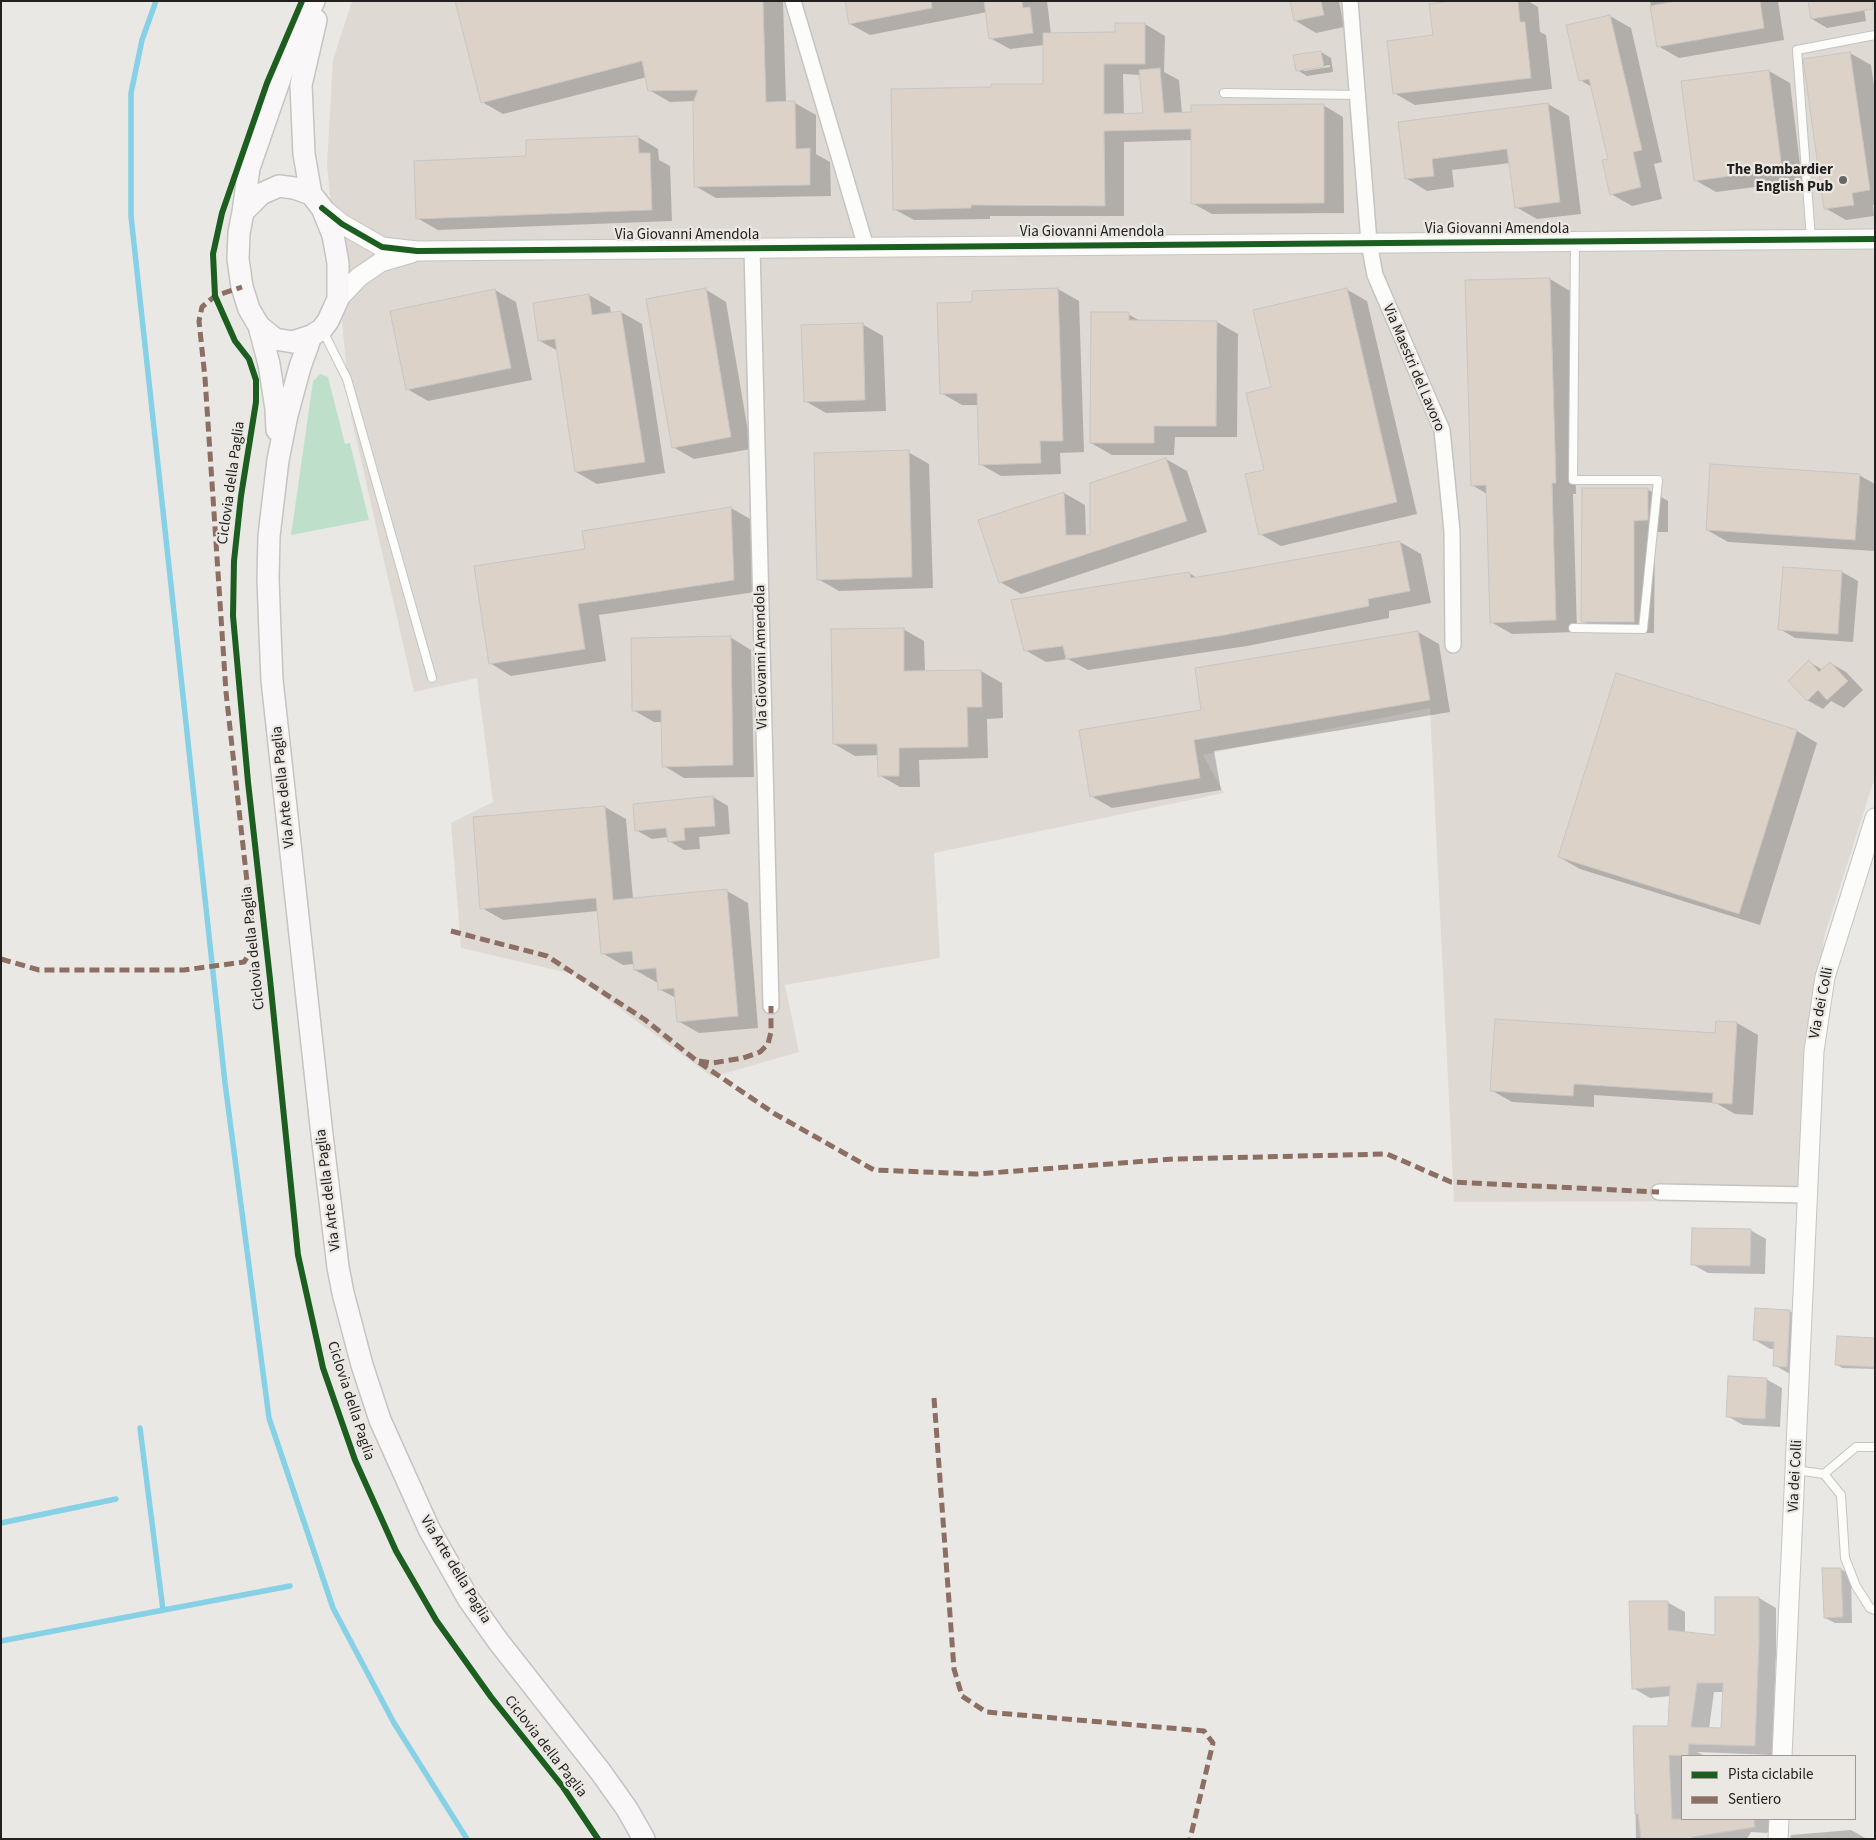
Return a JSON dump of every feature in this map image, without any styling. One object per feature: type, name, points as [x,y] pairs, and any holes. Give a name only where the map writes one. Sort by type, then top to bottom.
[{"type":"main road","name":"Via Arte della Paglia","points":[[278,460],[276,409],[269,364],[259,326],[249,309],[242,287],[238,259],[239,233],[249,168],[284,67],[314,1]]},
{"type":"main road","name":"Via Arte della Paglia","points":[[321,1],[312,32],[301,85],[304,154],[316,201],[333,235],[338,263],[338,299],[317,333],[300,367],[278,460],[269,536],[268,579],[272,680],[338,1267],[354,1339],[380,1420],[416,1504],[444,1557],[469,1600],[498,1641],[600,1770],[627,1809],[644,1839]]},
{"type":"main road","points":[[243,212],[261,194],[279,186],[295,189],[316,201]]},
{"type":"main road","name":"Via Arte della Paglia","points":[[259,326],[275,340],[293,342],[317,333]]},
{"type":"street","points":[[793,1],[866,248]]},
{"type":"street","name":"Via Maestri del Lavoro","points":[[1350,1],[1369,243],[1374,275],[1442,430],[1452,531],[1453,645]]},
{"type":"street","name":"Via Giovanni Amendola","points":[[316,201],[342,224],[382,246],[417,251],[1875,239]]},
{"type":"street","name":"Via Giovanni Amendola","points":[[752,248],[771,1006]]},
{"type":"street","name":"Via Giovanni Amendola","points":[[338,299],[359,277],[382,262],[417,251]]},
{"type":"street","name":"Via dei Colli","points":[[1782,1755],[1814,1051],[1826,977],[1875,818]]},
{"type":"street","points":[[1659,1192],[1808,1195]]},
{"type":"lane","points":[[1811,240],[1797,50],[1875,35]]},
{"type":"lane","points":[[1224,93],[1357,95]]},
{"type":"lane","points":[[1574,628],[1643,629],[1658,480],[1573,480],[1575,242]]},
{"type":"lane","points":[[317,333],[347,379],[432,678]]},
{"type":"lane","points":[[1824,1474],[1856,1446],[1875,1447]]},
{"type":"lane","points":[[1796,1470],[1824,1474],[1841,1496],[1845,1558],[1856,1586],[1870,1608],[1875,1610]]},
{"type":"shaded area","points":[[352,1],[1875,1],[1875,777],[1824,937],[1798,1201],[1454,1202],[1430,708],[1203,755],[1224,793],[934,853],[940,958],[785,985],[799,1052],[712,1077],[573,974],[461,948],[451,823],[493,802],[477,678],[414,692],[351,416],[327,164],[333,60]]},
{"type":"green space","points":[[320,374],[328,377],[345,444],[350,443],[369,520],[291,535],[313,381]]},
{"type":"building","points":[[455,1],[763,1],[766,102],[795,101],[796,149],[810,148],[810,185],[694,187],[693,103],[698,90],[648,91],[642,61],[481,103]]},
{"type":"building","points":[[845,1],[931,1],[932,8],[849,24]]},
{"type":"building","points":[[984,1],[1022,1],[1023,8],[1030,7],[1033,33],[989,39]]},
{"type":"building","points":[[1290,1],[1321,1],[1324,15],[1294,21]]},
{"type":"building","points":[[1451,1],[1518,1],[1520,22],[1525,22],[1531,78],[1393,94],[1387,41],[1433,35],[1429,4]]},
{"type":"building","points":[[1676,1],[1760,1],[1764,28],[1657,47],[1650,6]]},
{"type":"building","points":[[1808,1],[1873,1],[1873,9],[1811,19]]},
{"type":"building","points":[[1610,15],[1642,150],[1633,152],[1641,187],[1610,195],[1602,160],[1608,159],[1589,79],[1579,81],[1566,25]]},
{"type":"building","points":[[1115,23],[1145,23],[1145,64],[1104,64],[1104,114],[1143,113],[1139,70],[1160,68],[1164,113],[1191,112],[1191,105],[1324,104],[1324,203],[1191,204],[1191,129],[1104,131],[1105,206],[971,205],[971,208],[893,210],[891,89],[991,87],[991,84],[1043,84],[1043,33],[1115,32]]},
{"type":"building","points":[[1321,51],[1324,67],[1296,71],[1293,55]]},
{"type":"building","points":[[1850,52],[1870,190],[1852,193],[1854,205],[1824,209],[1803,59]]},
{"type":"building","points":[[1769,70],[1782,169],[1694,181],[1681,81]]},
{"type":"building","points":[[1548,103],[1560,202],[1515,208],[1507,149],[1432,159],[1434,176],[1405,179],[1398,122]]},
{"type":"building","points":[[638,136],[639,153],[650,153],[652,210],[416,219],[414,161],[526,156],[526,140]]},
{"type":"building","points":[[1550,278],[1556,483],[1552,483],[1556,620],[1490,623],[1486,485],[1471,486],[1465,280]]},
{"type":"building","points":[[706,288],[731,437],[672,448],[646,299]]},
{"type":"building","points":[[1058,288],[1063,441],[1040,441],[1041,463],[979,465],[977,393],[940,394],[937,303],[972,302],[972,291]]},
{"type":"building","points":[[1347,288],[1397,502],[1259,535],[1245,474],[1264,470],[1246,393],[1271,387],[1253,310]]},
{"type":"building","points":[[495,289],[511,368],[406,390],[390,311]]},
{"type":"building","points":[[589,294],[592,315],[621,311],[645,462],[575,472],[555,339],[538,341],[533,303]]},
{"type":"building","points":[[1091,312],[1129,312],[1129,320],[1217,321],[1216,426],[1154,426],[1154,443],[1090,443]]},
{"type":"building","points":[[863,323],[865,400],[804,402],[801,325]]},
{"type":"building","points":[[909,450],[912,577],[817,580],[814,453]]},
{"type":"building","points":[[1166,458],[1187,521],[999,583],[978,520],[1064,492],[1066,535],[1090,535],[1090,483]]},
{"type":"building","points":[[1710,464],[1860,474],[1855,540],[1706,530]]},
{"type":"building","points":[[1582,488],[1648,488],[1648,520],[1634,521],[1634,622],[1581,622]]},
{"type":"building","points":[[731,507],[734,580],[578,604],[585,649],[489,664],[474,566],[585,549],[582,531]]},
{"type":"building","points":[[1400,541],[1410,591],[1368,599],[1369,606],[1225,635],[1066,659],[1063,646],[1024,651],[1011,600],[1189,572],[1191,578]]},
{"type":"building","points":[[1783,567],[1842,571],[1838,634],[1778,630]]},
{"type":"building","points":[[904,628],[904,671],[981,670],[982,707],[967,707],[968,747],[899,748],[899,776],[878,776],[877,744],[833,744],[831,629]]},
{"type":"building","points":[[1418,631],[1430,700],[1194,740],[1200,778],[1090,797],[1079,730],[1201,710],[1195,668]]},
{"type":"building","points":[[731,636],[733,765],[662,767],[661,710],[632,711],[631,638]]},
{"type":"building","points":[[1809,660],[1819,672],[1830,662],[1848,681],[1827,700],[1818,690],[1807,701],[1788,681]]},
{"type":"building","points":[[1616,673],[1797,730],[1739,914],[1558,857]]},
{"type":"building","points":[[713,796],[715,826],[684,828],[685,840],[668,842],[666,828],[635,831],[633,804]]},
{"type":"building","points":[[605,806],[613,900],[727,889],[738,1016],[677,1022],[674,988],[658,990],[656,968],[634,970],[632,951],[601,954],[596,898],[480,909],[473,817]]},
{"type":"building","points":[[1495,1019],[1715,1033],[1716,1021],[1737,1022],[1732,1104],[1712,1103],[1713,1093],[1574,1084],[1573,1096],[1490,1091]]},
{"type":"building","points":[[1692,1228],[1751,1229],[1750,1266],[1691,1265]]},
{"type":"building","points":[[1755,1308],[1790,1310],[1787,1367],[1773,1366],[1774,1342],[1753,1340]]},
{"type":"building","points":[[1837,1336],[1875,1338],[1875,1367],[1835,1365]]},
{"type":"building","points":[[1728,1376],[1767,1378],[1765,1419],[1726,1417]]},
{"type":"building","points":[[1822,1568],[1841,1568],[1843,1617],[1824,1618]]},
{"type":"building","points":[[1715,1597],[1759,1597],[1755,1746],[1689,1744],[1688,1755],[1669,1755],[1672,1819],[1754,1820],[1755,1827],[1692,1837],[1692,1839],[1641,1839],[1638,1814],[1635,1814],[1633,1726],[1668,1726],[1670,1686],[1632,1689],[1629,1601],[1668,1601],[1668,1630],[1715,1635]],"holes":[[[1697,1683],[1723,1683],[1721,1728],[1691,1727]]]},
{"type":"waterway","points":[[156,1],[142,40],[131,93],[131,216],[225,1083],[269,1418],[333,1608],[394,1723],[467,1839]]},
{"type":"waterway","points":[[140,1428],[163,1610]]},
{"type":"waterway","points":[[1,1523],[116,1499]]},
{"type":"waterway","points":[[1,1641],[290,1586]]},
{"type":"marked path","points":[[1,959],[39,970],[184,970],[244,962],[252,950],[253,936],[226,692],[205,378],[199,321],[202,307],[215,296],[242,287]]},
{"type":"marked path","points":[[451,931],[547,956],[644,1019],[697,1061],[775,1114],[874,1170],[977,1174],[1174,1159],[1387,1154],[1451,1182],[1659,1192]]},
{"type":"marked path","points":[[699,1061],[712,1063],[743,1058],[760,1052],[768,1044],[771,1032],[771,1006]]},
{"type":"marked path","points":[[934,1398],[954,1669],[962,1696],[986,1712],[1204,1731],[1213,1743],[1190,1839]]},
{"type":"cycle path","name":"Ciclovia della Paglia","points":[[302,1],[267,83],[222,213],[213,254],[215,296],[235,341],[249,359],[256,380],[256,402],[241,496],[234,561],[233,616],[248,782],[298,1255],[323,1368],[355,1460],[396,1551],[436,1620],[491,1697],[563,1787],[598,1839]]},
{"type":"cycle path","points":[[322,208],[342,224],[382,247],[417,251],[1875,239]]},
{"type":"place","name":"The Bombardier English Pub","points":[[1843,180]]}]
